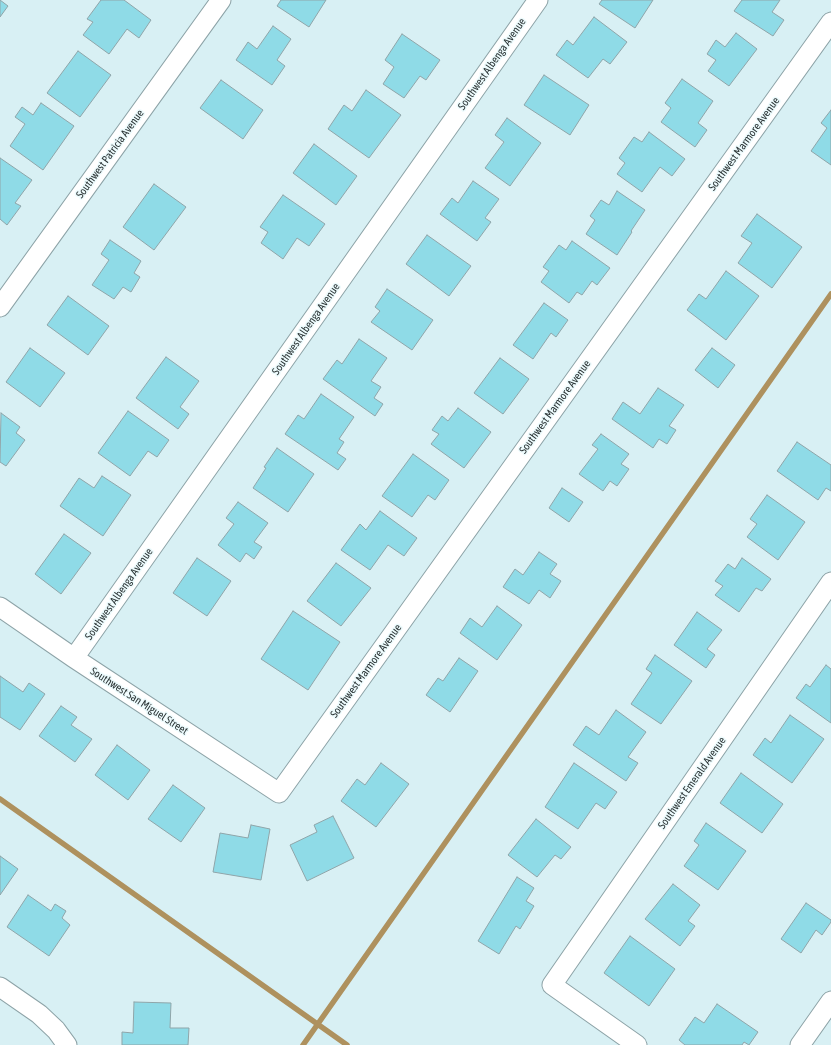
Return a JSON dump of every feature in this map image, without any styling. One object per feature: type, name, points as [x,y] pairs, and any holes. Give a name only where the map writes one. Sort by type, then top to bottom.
[{"type":"street","name":"Southwest Patricia Avenue","points":[[0,307],[221,0]]},
{"type":"street","name":"Southwest Albenga Avenue","points":[[74,658],[538,0]]},
{"type":"street","name":"Southwest Marmore Avenue","points":[[279,793],[831,22]]},
{"type":"street","name":"Southwest Emerald Avenue","points":[[637,1045],[552,985],[831,582]]},
{"type":"street","name":"Southwest San Miguel Street","points":[[0,607],[74,658],[279,793]]},
{"type":"street","points":[[0,987],[39,1014],[62,1038]]},
{"type":"street","points":[[800,1045],[831,1001]]},
{"type":"building","points":[[0,0],[8,6],[0,17]]},
{"type":"building","points":[[101,0],[124,0],[151,20],[139,38],[127,29],[109,54],[83,35],[93,22],[87,19]]},
{"type":"building","points":[[281,0],[326,0],[309,27],[277,6]]},
{"type":"building","points":[[602,0],[653,0],[635,28],[599,4]]},
{"type":"building","points":[[742,0],[780,0],[772,12],[784,20],[773,36],[734,11]]},
{"type":"building","points":[[594,17],[627,42],[610,64],[603,59],[588,78],[556,55],[567,40],[573,45]]},
{"type":"building","points":[[273,26],[291,39],[277,60],[285,66],[272,85],[236,60],[248,42],[257,49]]},
{"type":"building","points":[[736,33],[757,49],[729,86],[708,71],[716,60],[707,54],[716,40],[725,47]]},
{"type":"building","points":[[402,34],[440,60],[426,80],[420,76],[404,98],[383,84],[394,67],[385,60]]},
{"type":"building","points":[[78,51],[111,75],[80,117],[47,93]]},
{"type":"building","points":[[544,75],[589,105],[570,135],[524,105]]},
{"type":"building","points":[[682,79],[713,101],[698,123],[707,130],[695,147],[661,122],[671,108],[665,103]]},
{"type":"building","points":[[221,80],[263,110],[243,139],[200,108]]},
{"type":"building","points":[[366,90],[401,115],[369,158],[328,129],[344,105],[352,111]]},
{"type":"building","points":[[41,103],[74,126],[43,170],[10,146],[25,124],[15,117],[22,107],[33,115]]},
{"type":"building","points":[[831,110],[831,165],[811,151],[827,128],[821,123]]},
{"type":"building","points":[[507,118],[541,143],[510,186],[485,168],[504,142],[495,135]]},
{"type":"building","points":[[649,132],[685,159],[672,176],[660,167],[642,192],[617,174],[625,163],[619,158],[634,137],[642,142]]},
{"type":"building","points":[[314,144],[357,176],[336,205],[293,173]]},
{"type":"building","points":[[0,158],[32,180],[15,203],[21,206],[7,225],[0,219]]},
{"type":"building","points":[[473,181],[499,199],[485,218],[491,222],[477,241],[440,214],[452,198],[458,203]]},
{"type":"building","points":[[154,184],[186,207],[154,250],[123,227]]},
{"type":"building","points":[[617,191],[645,210],[617,255],[586,234],[595,220],[590,216],[601,200],[609,205]]},
{"type":"building","points":[[283,195],[325,224],[309,246],[297,238],[283,259],[261,243],[268,232],[260,227]]},
{"type":"building","points":[[757,214],[802,247],[772,288],[738,263],[752,243],[741,236]]},
{"type":"building","points":[[427,235],[471,266],[449,296],[406,264]]},
{"type":"building","points":[[110,240],[141,261],[134,273],[140,277],[131,292],[123,287],[114,299],[92,285],[109,260],[101,254]]},
{"type":"building","points":[[572,241],[610,268],[597,285],[592,281],[582,295],[577,292],[569,303],[541,282],[549,271],[543,267],[559,245],[566,250]]},
{"type":"building","points":[[726,271],[759,296],[726,340],[687,310],[699,294],[706,299]]},
{"type":"building","points":[[387,289],[433,320],[412,350],[371,322],[380,311],[375,307]]},
{"type":"building","points":[[68,296],[109,326],[88,355],[47,325]]},
{"type":"building","points":[[544,303],[568,320],[556,337],[551,333],[533,359],[513,345]]},
{"type":"building","points":[[359,339],[387,358],[371,381],[381,387],[374,398],[383,404],[375,416],[323,379],[337,360],[342,364]]},
{"type":"building","points":[[30,348],[65,373],[40,407],[6,382]]},
{"type":"building","points":[[712,348],[735,365],[718,388],[695,370]]},
{"type":"building","points":[[166,357],[199,381],[180,407],[189,414],[178,429],[136,398]]},
{"type":"building","points":[[500,358],[529,379],[503,414],[474,393]]},
{"type":"building","points":[[658,388],[684,405],[669,426],[676,430],[667,444],[659,439],[653,448],[612,419],[623,402],[640,414]]},
{"type":"building","points":[[321,394],[354,417],[339,439],[344,442],[337,453],[346,459],[338,470],[285,434],[298,415],[304,419]]},
{"type":"building","points":[[458,408],[491,432],[464,468],[431,444],[439,434],[432,430],[442,416],[448,421]]},
{"type":"building","points":[[128,411],[169,440],[157,457],[148,451],[130,476],[98,453]]},
{"type":"building","points":[[1,413],[20,427],[16,433],[25,440],[6,466],[0,462]]},
{"type":"building","points":[[601,434],[629,454],[621,464],[629,469],[617,486],[610,481],[603,491],[579,474],[598,449],[592,445]]},
{"type":"building","points":[[797,442],[831,465],[831,491],[826,488],[818,500],[777,471]]},
{"type":"building","points":[[277,448],[314,474],[288,512],[253,488],[266,468],[264,467]]},
{"type":"building","points":[[413,454],[449,480],[435,500],[428,495],[412,517],[382,496]]},
{"type":"building","points":[[102,476],[131,495],[103,536],[60,506],[79,478],[94,488]]},
{"type":"building","points":[[562,488],[583,502],[569,522],[549,508]]},
{"type":"building","points":[[767,495],[805,522],[778,560],[747,537],[757,524],[750,519]]},
{"type":"building","points":[[238,502],[268,523],[254,542],[262,547],[254,559],[246,553],[240,562],[218,545],[234,524],[226,518]]},
{"type":"building","points":[[380,511],[417,538],[404,556],[388,545],[370,570],[341,550],[360,524],[366,530]]},
{"type":"building","points":[[64,534],[91,553],[61,594],[35,574]]},
{"type":"building","points":[[539,552],[557,564],[550,574],[561,581],[550,598],[539,590],[529,604],[503,587],[515,569],[523,575]]},
{"type":"building","points":[[197,558],[231,581],[207,616],[173,593]]},
{"type":"building","points":[[742,558],[771,579],[762,591],[756,588],[739,612],[715,595],[723,586],[715,581],[728,564],[735,569]]},
{"type":"building","points":[[336,563],[371,588],[341,626],[307,601]]},
{"type":"building","points":[[497,606],[522,625],[497,660],[460,633],[470,618],[482,627]]},
{"type":"building","points":[[293,611],[340,642],[308,690],[261,659]]},
{"type":"building","points":[[697,612],[722,630],[707,649],[715,655],[706,668],[674,645]]},
{"type":"building","points":[[655,655],[692,681],[661,724],[631,704],[652,673],[646,669]]},
{"type":"building","points":[[459,658],[478,671],[450,712],[426,695],[438,678],[443,681]]},
{"type":"building","points":[[826,665],[831,669],[831,723],[796,698],[806,684],[810,687]]},
{"type":"building","points":[[0,676],[23,692],[29,683],[45,694],[20,730],[0,717]]},
{"type":"building","points":[[61,706],[77,717],[71,725],[92,739],[75,762],[39,736]]},
{"type":"building","points":[[616,710],[646,732],[628,757],[638,763],[626,781],[573,745],[586,726],[599,735]]},
{"type":"building","points":[[790,715],[824,739],[792,783],[753,755],[765,738],[771,743]]},
{"type":"building","points":[[117,745],[150,770],[128,800],[95,775]]},
{"type":"building","points":[[381,763],[409,784],[376,827],[341,801],[357,779],[365,785]]},
{"type":"building","points":[[574,763],[617,792],[605,809],[596,803],[578,829],[545,807]]},
{"type":"building","points":[[741,773],[783,804],[762,833],[720,803]]},
{"type":"building","points":[[173,785],[205,808],[181,842],[148,819]]},
{"type":"building","points":[[333,816],[354,858],[307,881],[290,845],[317,832],[314,825]]},
{"type":"building","points":[[536,819],[571,847],[561,859],[555,855],[537,877],[508,855]]},
{"type":"building","points":[[706,823],[746,851],[718,890],[684,866],[699,845],[694,841]]},
{"type":"building","points":[[251,825],[270,829],[261,880],[213,872],[220,833],[248,838]]},
{"type":"building","points":[[0,856],[18,869],[0,895]]},
{"type":"building","points":[[517,877],[534,888],[526,901],[534,906],[520,929],[516,926],[499,954],[478,941]]},
{"type":"building","points":[[673,884],[700,905],[688,921],[695,926],[680,946],[645,919]]},
{"type":"building","points":[[28,895],[51,911],[55,904],[66,911],[62,918],[70,925],[49,956],[7,927]]},
{"type":"building","points":[[806,903],[831,920],[831,922],[822,935],[816,930],[801,953],[781,939]]},
{"type":"building","points":[[630,936],[675,969],[649,1006],[604,973]]},
{"type":"building","points":[[134,1002],[171,1003],[170,1028],[189,1028],[188,1045],[122,1045],[122,1032],[133,1033]]},
{"type":"building","points":[[717,1004],[758,1032],[749,1045],[744,1042],[742,1045],[685,1045],[679,1040],[695,1017],[704,1023]]},
{"type":"waterway","points":[[303,1045],[831,294]]},
{"type":"waterway","points":[[0,799],[347,1045]]}]
